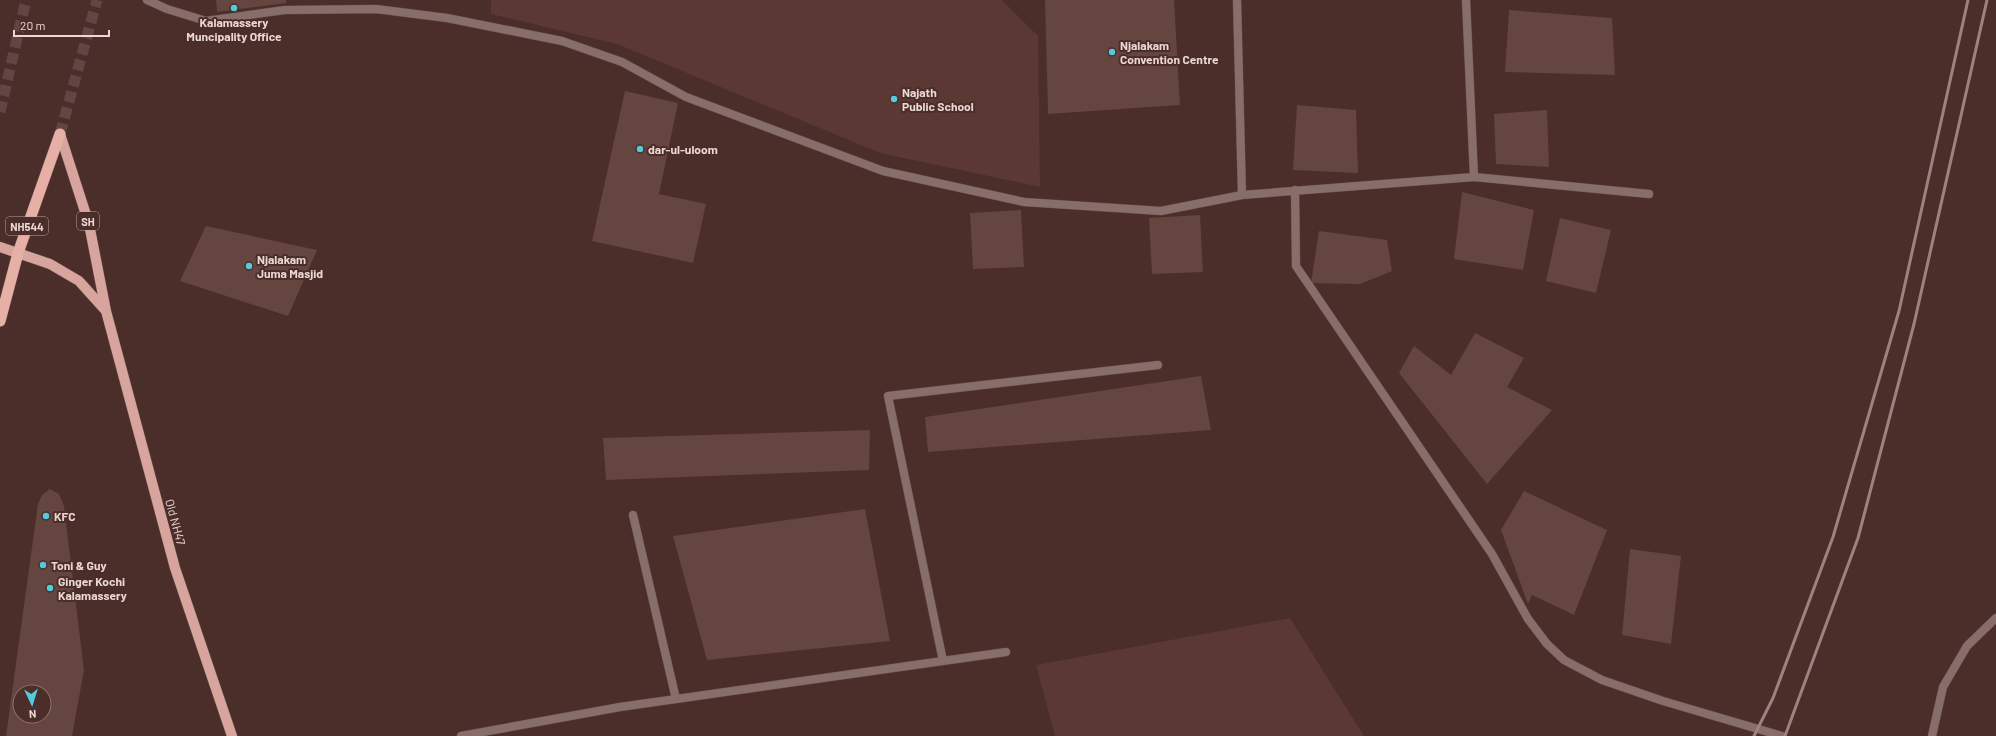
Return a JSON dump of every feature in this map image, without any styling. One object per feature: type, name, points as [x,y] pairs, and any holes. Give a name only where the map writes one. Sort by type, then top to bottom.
[{"type":"highway","name":"NH544","points":[[0,321],[18,253],[60,134]]},
{"type":"main road","name":"SH","points":[[60,134],[89,224],[106,311]]},
{"type":"main road","points":[[0,247],[50,264],[79,282],[106,311]]},
{"type":"main road","name":"Old NH47","points":[[106,311],[175,568],[232,736]]},
{"type":"street","points":[[147,0],[167,9],[206,21],[285,10],[376,9],[447,18],[562,41],[622,62],[686,97],[883,171],[1024,202],[1161,211],[1242,195],[1474,177],[1649,194]]},
{"type":"street","points":[[1237,0],[1242,195]]},
{"type":"street","points":[[1466,0],[1474,177]]},
{"type":"street","points":[[1295,190],[1296,266],[1492,554],[1528,618],[1547,644],[1564,660],[1602,680],[1663,701],[1782,736]]},
{"type":"street","points":[[943,661],[888,396],[1158,365]]},
{"type":"street","points":[[633,515],[676,699]]},
{"type":"street","points":[[1932,736],[1943,687],[1967,646],[1996,618]]},
{"type":"street","points":[[462,736],[620,707],[1006,652]]},
{"type":"shaded area","name":"Najath Public School","points":[[491,0],[1002,0],[1038,36],[1040,187],[880,153],[617,44],[491,14]]},
{"type":"shaded area","points":[[1290,618],[1364,736],[1055,736],[1036,665]]},
{"type":"building","name":"Kalamassery Muncipality Office","points":[[216,0],[286,0],[286,3],[217,12]]},
{"type":"building","name":"Njalakam Convention Centre","points":[[1045,0],[1174,0],[1180,105],[1048,114]]},
{"type":"building","points":[[1509,10],[1612,18],[1615,75],[1505,72]]},
{"type":"building","name":"dar-ul-uloom","points":[[625,91],[678,103],[659,194],[706,204],[693,263],[592,241]]},
{"type":"building","points":[[1297,105],[1356,110],[1358,173],[1293,170]]},
{"type":"building","points":[[1547,110],[1549,167],[1496,164],[1494,114]]},
{"type":"building","points":[[1462,192],[1534,210],[1523,270],[1454,259]]},
{"type":"building","points":[[1021,210],[1024,267],[973,269],[970,213]]},
{"type":"building","points":[[1200,215],[1203,272],[1152,274],[1149,218]]},
{"type":"building","points":[[1560,218],[1611,230],[1596,293],[1546,281]]},
{"type":"building","name":"Njalakam Juma Masjid","points":[[206,226],[317,250],[288,316],[180,281]]},
{"type":"building","points":[[1319,231],[1387,240],[1392,271],[1360,284],[1311,283]]},
{"type":"building","points":[[1475,333],[1524,358],[1507,387],[1552,410],[1487,484],[1399,373],[1414,346],[1451,375]]},
{"type":"building","points":[[1201,376],[1211,430],[928,452],[925,417]]},
{"type":"building","points":[[870,430],[869,470],[606,480],[603,438]]},
{"type":"building","name":"Ginger Kochi Kalamassery","points":[[50,489],[59,494],[64,506],[84,670],[72,736],[6,736],[12,692],[12,724],[52,724],[52,684],[13,684],[38,504],[42,495]]},
{"type":"building","points":[[1524,491],[1607,530],[1574,615],[1532,595],[1528,604],[1501,530]]},
{"type":"building","points":[[865,509],[890,641],[707,660],[673,536]]},
{"type":"building","points":[[1630,549],[1681,556],[1671,644],[1622,635]]},
{"type":"tunnel","points":[[0,112],[26,0]]},
{"type":"tunnel","points":[[60,134],[97,0]]},
{"type":"railway","points":[[1754,736],[1773,698],[1833,537],[1899,311],[1968,0]]},
{"type":"railway","points":[[1785,736],[1858,538],[1914,324],[1987,0]]},
{"type":"place","name":"Kalamassery Muncipality Office","points":[[234,8]]},
{"type":"place","name":"Njalakam Convention Centre","points":[[1112,52]]},
{"type":"place","name":"Najath Public School","points":[[894,99]]},
{"type":"place","name":"dar-ul-uloom","points":[[640,149]]},
{"type":"place","name":"Njalakam Juma Masjid","points":[[249,266]]},
{"type":"place","name":"KFC","points":[[46,516]]},
{"type":"place","name":"Toni & Guy","points":[[43,565]]},
{"type":"place","name":"Ginger Kochi Kalamassery","points":[[50,588]]}]
